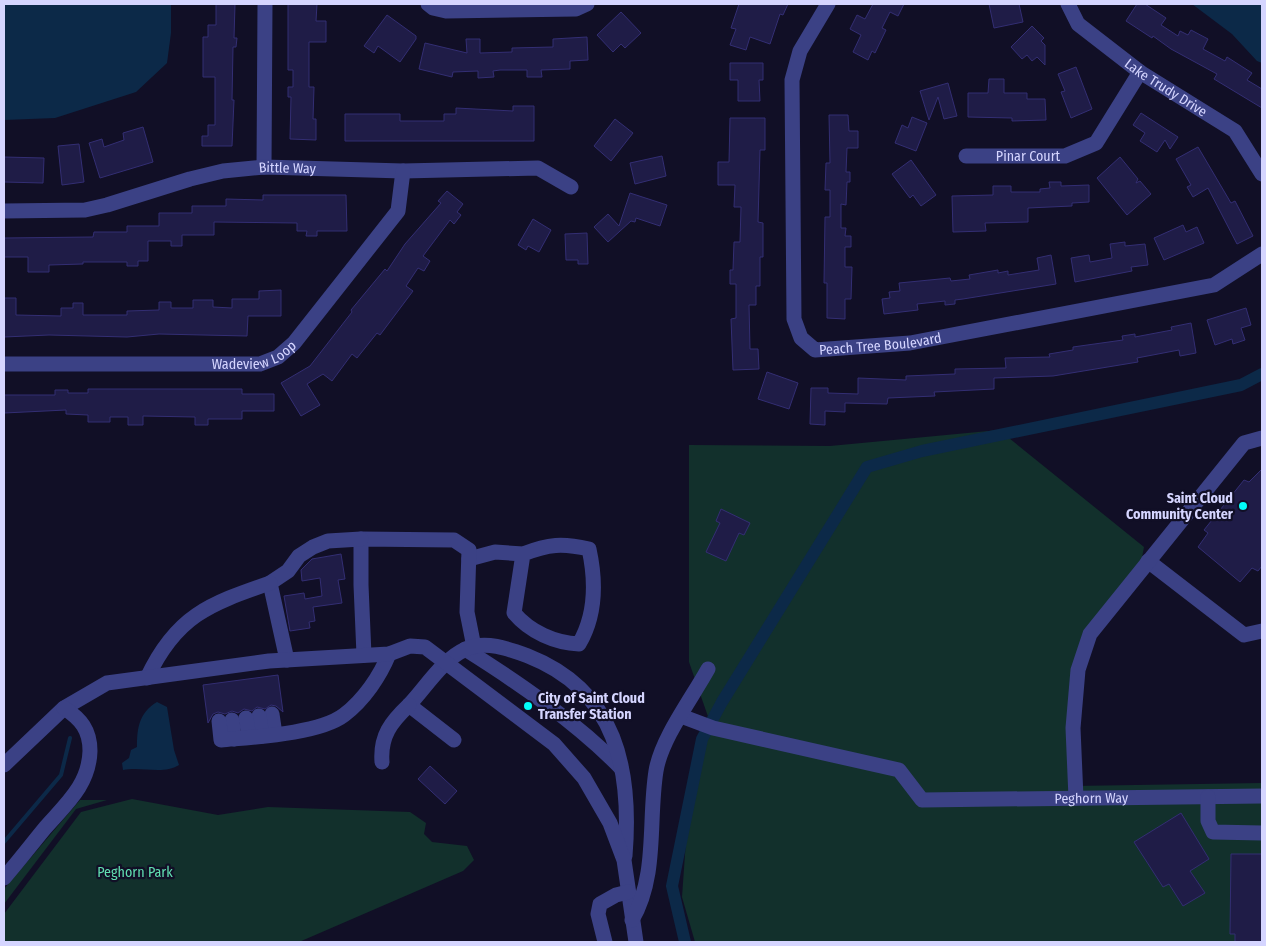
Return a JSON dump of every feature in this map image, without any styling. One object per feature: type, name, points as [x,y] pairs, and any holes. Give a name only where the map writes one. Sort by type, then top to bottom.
[{"type":"street","points":[[264,167],[266,4]]},
{"type":"street","points":[[428,4],[433,8],[446,10],[576,9],[586,4]]},
{"type":"street","name":"Peach Tree Boulevard","points":[[828,4],[800,51],[792,80],[794,320],[802,338],[815,350],[910,343],[1214,285],[1262,254]]},
{"type":"street","name":"Lake Trudy Drive","points":[[1068,4],[1078,24],[1140,72],[1236,131],[1262,174]]},
{"type":"street","name":"Pinar Court","points":[[966,156],[1065,156],[1096,143],[1140,72]]},
{"type":"street","name":"Bittle Way","points":[[4,211],[85,210],[223,171],[264,167],[403,171],[538,168],[571,187]]},
{"type":"street","name":"Wadeview Loop","points":[[4,364],[260,364],[278,357],[294,343],[398,211],[402,196],[403,171]]},
{"type":"street","points":[[1076,798],[1073,728],[1078,670],[1090,634],[1244,443],[1262,438]]},
{"type":"street","points":[[361,539],[360,585],[364,655]]},
{"type":"street","points":[[146,678],[168,640],[202,609],[270,582],[288,571],[299,556],[313,547],[328,541],[361,539],[454,540],[468,550],[467,612],[470,648],[604,750],[621,768]]},
{"type":"street","points":[[468,559],[495,552],[523,554],[546,545],[567,544],[589,549],[594,571],[593,607],[579,644],[561,643],[523,624],[514,613],[523,554]]},
{"type":"street","points":[[1148,561],[1244,635],[1262,631]]},
{"type":"street","points":[[270,582],[287,660]]},
{"type":"street","points":[[382,762],[381,748],[384,734],[392,720],[409,705],[447,662],[470,648],[482,645],[510,649],[559,671],[585,694],[608,723],[621,768],[626,790],[628,819],[625,864],[636,942]]},
{"type":"street","points":[[4,765],[64,708],[106,683],[287,660],[389,654],[410,646],[425,647],[554,744],[584,778],[610,823],[625,864]]},
{"type":"street","points":[[246,718],[222,740],[326,724],[344,716],[382,673],[389,654]]},
{"type":"street","points":[[632,920],[642,902],[646,881],[656,771],[664,744],[708,669]]},
{"type":"street","points":[[409,705],[454,740]]},
{"type":"street","points":[[4,878],[70,800],[87,776],[90,746],[86,727],[77,717],[64,708]]},
{"type":"street","name":"Peghorn Way","points":[[681,716],[713,728],[899,770],[922,800],[1262,796]]},
{"type":"street","points":[[246,718],[255,736]]},
{"type":"street","points":[[246,718],[255,736]]},
{"type":"street","points":[[1208,797],[1208,821],[1213,832],[1262,833]]},
{"type":"street","points":[[605,942],[598,914],[600,904],[616,895],[628,892]]},
{"type":"green space","points":[[999,430],[1144,547],[1140,568],[1077,662],[1073,786],[1262,783],[1262,942],[695,942],[682,897],[690,783],[712,728],[689,662],[689,445],[830,446]]},
{"type":"green space","name":"Peghorn Park","points":[[132,799],[218,815],[268,807],[410,812],[426,823],[424,834],[432,842],[467,846],[474,860],[463,871],[299,942],[4,942],[4,914],[81,812]]},
{"type":"green space","points":[[80,800],[107,800],[76,809],[4,904],[4,889]]},
{"type":"water","points":[[4,4],[171,4],[171,33],[167,63],[136,92],[55,118],[4,120]]},
{"type":"water","points":[[1192,4],[1261,4],[1262,63],[1257,61],[1232,34]]},
{"type":"water","points":[[157,702],[167,707],[174,750],[179,765],[159,770],[123,770],[122,763],[129,758],[131,750],[137,747],[140,721],[146,711]]},
{"type":"building","points":[[216,4],[235,4],[234,38],[237,38],[236,47],[233,47],[232,100],[234,100],[232,146],[202,146],[202,136],[208,136],[208,125],[215,125],[215,77],[203,77],[203,37],[208,37],[208,25],[216,25]]},
{"type":"building","points":[[288,4],[317,4],[316,21],[326,21],[326,42],[309,42],[309,87],[314,87],[313,119],[316,119],[316,140],[290,139],[291,97],[288,97],[288,87],[293,87],[293,70],[288,70]]},
{"type":"building","points":[[739,4],[788,4],[783,15],[780,14],[770,44],[750,37],[746,50],[730,45],[736,29],[731,28]]},
{"type":"building","points":[[873,4],[904,4],[898,16],[890,12],[882,28],[886,30],[875,53],[872,51],[868,60],[853,52],[861,35],[850,29],[857,15],[865,19]]},
{"type":"building","points":[[989,4],[1019,4],[1023,22],[994,28]]},
{"type":"building","points":[[1137,4],[1145,4],[1166,18],[1161,25],[1178,36],[1180,31],[1188,35],[1191,30],[1208,39],[1203,49],[1225,61],[1227,57],[1252,73],[1247,80],[1262,89],[1262,108],[1214,79],[1217,74],[1171,49],[1153,36],[1152,38],[1126,21]]},
{"type":"building","points":[[621,12],[641,33],[625,48],[621,44],[613,52],[597,35]]},
{"type":"building","points":[[387,15],[416,36],[416,39],[400,62],[378,46],[374,53],[364,46]]},
{"type":"building","points":[[1032,26],[1044,38],[1041,41],[1045,45],[1045,65],[1037,57],[1032,61],[1027,55],[1022,59],[1011,47]]},
{"type":"building","points":[[587,37],[588,60],[570,61],[570,69],[541,70],[542,77],[527,77],[527,70],[493,71],[494,77],[478,78],[478,71],[453,72],[452,77],[419,69],[425,43],[467,53],[466,39],[480,39],[480,53],[512,52],[512,48],[553,47],[553,39]]},
{"type":"building","points":[[730,63],[763,63],[763,80],[759,80],[760,101],[738,101],[738,80],[730,80]]},
{"type":"building","points":[[1076,67],[1092,109],[1071,118],[1061,92],[1065,91],[1058,74]]},
{"type":"building","points":[[989,79],[1004,79],[1004,93],[1027,93],[1027,99],[1045,99],[1046,120],[1012,121],[1012,118],[968,117],[968,93],[988,93]]},
{"type":"building","points":[[948,83],[957,116],[944,119],[938,97],[929,120],[920,91]]},
{"type":"building","points":[[513,106],[534,106],[534,141],[345,141],[345,114],[400,114],[400,121],[444,121],[444,114],[456,114],[456,108],[513,111]]},
{"type":"building","points":[[1141,113],[1178,137],[1170,149],[1165,140],[1157,152],[1140,141],[1145,133],[1133,125]]},
{"type":"building","points":[[829,115],[848,115],[849,131],[858,131],[858,148],[847,148],[846,172],[850,172],[850,182],[847,182],[846,205],[841,204],[841,228],[846,228],[845,236],[851,236],[851,247],[845,247],[845,267],[852,267],[851,299],[845,299],[845,319],[827,318],[827,283],[824,283],[825,217],[830,217],[830,190],[825,190],[826,163],[830,163]]},
{"type":"building","points":[[912,117],[927,123],[916,151],[895,143],[902,125],[908,128]]},
{"type":"building","points":[[730,118],[765,118],[765,150],[760,150],[758,222],[763,223],[763,257],[760,257],[760,286],[756,286],[756,305],[749,305],[750,349],[758,349],[759,369],[733,370],[731,319],[736,318],[736,284],[730,284],[730,270],[733,270],[734,242],[740,242],[741,207],[734,207],[735,185],[718,185],[718,162],[729,162]]},
{"type":"building","points":[[615,119],[633,133],[611,161],[594,146]]},
{"type":"building","points":[[143,127],[153,162],[100,178],[89,143],[102,139],[104,147],[124,140],[123,133]]},
{"type":"building","points":[[79,144],[84,182],[62,185],[58,146]]},
{"type":"building","points":[[1198,147],[1231,203],[1235,201],[1253,236],[1237,244],[1208,188],[1193,197],[1187,187],[1191,185],[1176,159]]},
{"type":"building","points":[[662,156],[666,176],[635,184],[630,163]]},
{"type":"building","points":[[4,157],[44,158],[43,183],[4,182]]},
{"type":"building","points":[[1120,157],[1138,179],[1136,183],[1140,181],[1151,194],[1127,215],[1097,178]]},
{"type":"building","points":[[911,160],[936,195],[921,206],[913,195],[910,198],[892,174]]},
{"type":"building","points":[[1049,182],[1061,182],[1061,186],[1089,185],[1089,202],[1072,203],[1072,206],[1028,208],[1028,222],[985,223],[986,231],[953,232],[952,196],[993,195],[993,186],[1011,186],[1011,192],[1040,192],[1040,189],[1050,188]]},
{"type":"building","points":[[447,191],[463,204],[457,212],[461,215],[454,224],[450,220],[423,256],[430,261],[424,271],[418,268],[406,286],[413,291],[380,335],[377,333],[357,358],[352,354],[332,381],[323,374],[307,384],[320,405],[301,416],[281,383],[310,366],[352,312],[351,310],[385,269],[387,271],[405,244],[441,203],[438,201]]},
{"type":"building","points":[[630,193],[667,205],[660,226],[636,218],[635,222],[631,221],[608,242],[594,227],[608,214],[619,226]]},
{"type":"building","points":[[263,195],[346,195],[347,231],[317,231],[317,236],[306,236],[307,231],[297,231],[297,223],[214,222],[214,235],[182,235],[182,246],[171,246],[171,241],[148,241],[148,261],[138,261],[138,266],[127,266],[127,262],[83,262],[83,264],[49,265],[49,272],[28,272],[28,257],[4,257],[4,238],[93,237],[94,232],[127,232],[127,226],[159,226],[159,213],[192,213],[192,206],[226,206],[226,199],[263,200]]},
{"type":"building","points":[[533,219],[551,230],[539,252],[528,246],[526,250],[518,245]]},
{"type":"building","points":[[1183,225],[1186,232],[1197,227],[1204,243],[1164,260],[1154,238]]},
{"type":"building","points":[[587,233],[588,264],[578,264],[578,260],[566,260],[565,234]]},
{"type":"building","points":[[1125,242],[1125,246],[1145,244],[1148,265],[1131,267],[1132,271],[1075,282],[1071,258],[1089,255],[1090,262],[1112,258],[1110,244]]},
{"type":"building","points":[[1051,255],[1056,284],[955,300],[955,304],[945,305],[945,301],[917,304],[918,310],[884,314],[882,299],[890,298],[889,292],[900,291],[899,283],[950,278],[951,281],[970,279],[969,275],[998,270],[998,273],[1008,271],[1008,275],[1039,270],[1037,258]]},
{"type":"building","points":[[281,290],[281,316],[248,316],[247,336],[159,334],[127,337],[49,335],[4,337],[4,298],[16,298],[16,315],[61,316],[61,308],[73,308],[73,303],[83,303],[83,315],[127,315],[127,311],[159,310],[159,302],[171,302],[171,308],[193,308],[193,300],[213,300],[213,307],[232,308],[232,299],[259,299],[259,291]]},
{"type":"building","points":[[1246,308],[1251,325],[1241,328],[1245,340],[1233,344],[1232,339],[1215,345],[1207,320]]},
{"type":"building","points":[[1191,323],[1196,353],[1180,356],[1179,350],[1137,358],[1138,362],[1053,376],[994,378],[994,389],[934,392],[935,396],[888,398],[887,404],[845,403],[845,412],[825,411],[825,425],[810,424],[811,388],[828,388],[828,393],[858,394],[858,378],[906,380],[906,376],[955,374],[955,369],[1006,368],[1005,358],[1050,357],[1049,354],[1073,350],[1073,347],[1123,340],[1122,336],[1135,334],[1135,337],[1172,330],[1171,327]]},
{"type":"building","points":[[767,372],[798,383],[789,409],[758,399]]},
{"type":"building","points":[[88,389],[242,389],[242,394],[274,394],[274,411],[242,411],[242,419],[208,419],[208,425],[195,425],[195,417],[143,416],[143,425],[128,425],[128,417],[110,417],[110,422],[88,422],[88,415],[66,414],[66,410],[4,413],[4,395],[55,395],[55,390],[68,390],[68,393],[88,393]]},
{"type":"building","name":"Saint Cloud Community Center","points":[[1262,469],[1262,566],[1258,571],[1252,568],[1240,582],[1198,547],[1208,533],[1204,530],[1244,480],[1249,482]]},
{"type":"building","points":[[721,509],[750,523],[744,535],[739,533],[726,561],[706,552],[720,523],[716,521]]},
{"type":"building","points":[[341,554],[345,579],[338,580],[342,603],[313,607],[315,621],[309,622],[310,628],[290,631],[284,596],[304,593],[305,599],[322,596],[320,578],[302,581],[301,570],[312,559]]},
{"type":"building","points":[[278,675],[283,712],[276,706],[271,705],[265,709],[257,707],[252,711],[244,709],[238,713],[232,711],[225,714],[218,712],[213,714],[208,723],[203,685]]},
{"type":"building","points":[[430,766],[457,791],[445,804],[418,779]]},
{"type":"building","points":[[1181,813],[1209,859],[1190,871],[1205,893],[1183,906],[1169,884],[1163,887],[1134,842]]},
{"type":"building","points":[[1231,854],[1262,854],[1262,942],[1235,942],[1235,934],[1230,934]]},
{"type":"waterway","points":[[685,942],[672,886],[702,739],[722,702],[867,467],[922,451],[1241,385],[1262,374]]},
{"type":"waterway","points":[[4,842],[61,775],[70,738]]},
{"type":"place","name":"Saint Cloud Community Center","points":[[1243,506]]},
{"type":"place","name":"City of Saint Cloud Transfer Station","points":[[528,706]]}]
